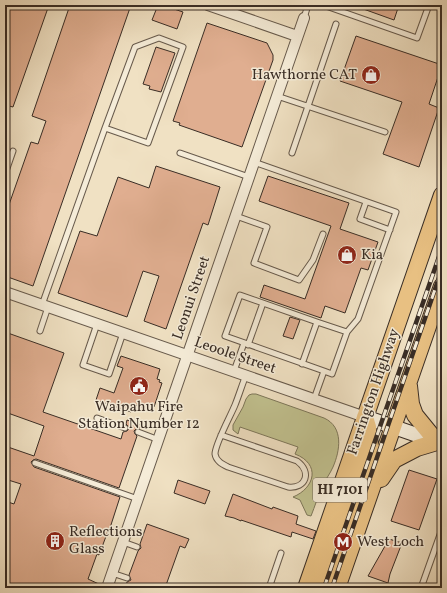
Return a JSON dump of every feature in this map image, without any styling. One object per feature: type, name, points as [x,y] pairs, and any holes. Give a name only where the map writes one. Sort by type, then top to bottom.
[{"type":"main road","name":"Farrington Highway","points":[[306,588],[442,195]]},
{"type":"main road","name":"Farrington Highway","points":[[338,588],[442,286]]},
{"type":"main road","points":[[370,495],[394,460],[417,448],[439,443],[415,415],[411,404],[409,380]]},
{"type":"main road","points":[[321,588],[370,446],[368,427],[365,417]]},
{"type":"street","points":[[208,5],[298,36]]},
{"type":"street","name":"Leonui Street","points":[[107,588],[304,18]]},
{"type":"street","name":"Leoole Street","points":[[5,292],[365,417]]},
{"type":"street","points":[[365,417],[439,443]]},
{"type":"lane","points":[[304,18],[308,5]]},
{"type":"lane","points":[[323,5],[417,38],[429,5]]},
{"type":"lane","points":[[292,153],[336,24]]},
{"type":"lane","points":[[40,331],[45,306],[105,128],[135,47],[159,38],[183,47],[148,143],[105,128]]},
{"type":"lane","points":[[277,96],[385,132]]},
{"type":"lane","points":[[5,174],[14,151]]},
{"type":"lane","points":[[180,154],[249,176]]},
{"type":"lane","points":[[254,162],[396,212],[358,319],[347,332],[332,374],[225,336],[240,295],[347,332]]},
{"type":"lane","points":[[366,202],[360,219],[390,230]]},
{"type":"lane","points":[[236,216],[267,227],[254,263],[299,280],[313,260],[323,234]]},
{"type":"lane","points":[[234,371],[263,303]]},
{"type":"lane","points":[[302,364],[317,322]]},
{"type":"lane","points":[[97,324],[83,365],[109,374],[123,333]]},
{"type":"lane","points":[[314,399],[324,371]]},
{"type":"lane","points":[[221,435],[303,465],[305,470],[305,480],[299,486],[294,488],[288,487],[228,467],[220,463],[217,459],[215,453],[221,435],[246,376]]},
{"type":"lane","points":[[97,418],[125,428]]},
{"type":"lane","points":[[138,432],[159,440]]},
{"type":"lane","points":[[35,463],[138,499]]},
{"type":"lane","points":[[421,588],[442,529]]},
{"type":"lane","points":[[123,542],[137,547]]},
{"type":"lane","points":[[269,588],[281,553]]},
{"type":"lane","points":[[112,573],[127,578]]},
{"type":"green space","points":[[252,394],[256,394],[324,418],[335,427],[339,440],[339,447],[333,467],[323,484],[311,516],[307,515],[300,500],[293,497],[306,488],[312,476],[312,470],[309,464],[303,458],[295,454],[298,447],[240,427],[238,434],[233,430],[233,425],[246,399]]},
{"type":"building","points":[[5,5],[49,5],[13,107],[5,105]]},
{"type":"building","points":[[70,5],[131,5],[33,286],[5,276],[5,216],[31,142],[38,144],[46,121],[32,116]]},
{"type":"building","points":[[158,5],[183,12],[177,29],[152,20]]},
{"type":"building","points":[[355,5],[399,5],[394,20]]},
{"type":"building","points":[[207,23],[267,43],[273,55],[273,60],[242,147],[179,125],[180,123],[173,121]]},
{"type":"building","points":[[356,36],[442,65],[429,104],[439,108],[419,167],[383,154],[402,102],[340,81]]},
{"type":"building","points":[[156,47],[175,53],[161,92],[149,89],[150,86],[143,84]]},
{"type":"building","points":[[156,166],[220,187],[208,225],[203,223],[166,329],[144,321],[159,276],[143,271],[127,317],[58,293],[80,231],[97,236],[118,177],[149,188]]},
{"type":"building","name":"Kia","points":[[268,176],[349,203],[340,229],[378,242],[368,270],[361,268],[345,313],[325,306],[321,318],[260,297],[264,285],[305,299],[331,226],[259,201]]},
{"type":"building","points":[[290,317],[300,320],[293,339],[283,336]]},
{"type":"building","points":[[5,332],[64,353],[43,412],[121,439],[123,432],[129,429],[126,424],[127,420],[141,425],[140,428],[134,431],[137,436],[119,488],[36,459],[31,462],[34,467],[120,497],[109,531],[99,555],[97,554],[88,579],[101,585],[101,588],[10,588],[5,586],[5,501],[14,504],[21,484],[5,479],[5,446],[34,456],[44,426],[5,412]]},
{"type":"building","name":"Waipahu Fire Station Number 12","points":[[121,356],[160,369],[157,379],[162,383],[154,407],[144,405],[143,408],[133,404],[131,412],[96,400],[100,388],[114,393],[123,368],[117,366]]},
{"type":"building","points":[[409,470],[437,479],[419,530],[391,521]]},
{"type":"building","points":[[178,480],[210,491],[205,504],[174,493]]},
{"type":"building","points":[[233,494],[272,509],[273,507],[298,516],[296,524],[316,531],[313,539],[292,532],[291,537],[225,516]]},
{"type":"building","points":[[147,524],[189,539],[185,548],[180,546],[165,588],[125,588],[127,582],[131,580],[129,575],[138,551],[141,548],[140,544]]},
{"type":"building","points":[[389,539],[402,543],[388,583],[368,576]]},
{"type":"railway","points":[[324,588],[442,248]]},
{"type":"railway","points":[[332,588],[442,269]]},
{"type":"place","name":"Hawthorne CAT","points":[[371,75]]},
{"type":"place","name":"Kia","points":[[347,255]]},
{"type":"place","name":"Waipahu Fire Station Number 12","points":[[139,386]]},
{"type":"place","name":"Reflections Glass","points":[[55,541]]},
{"type":"place","name":"West Loch","points":[[343,542]]}]
